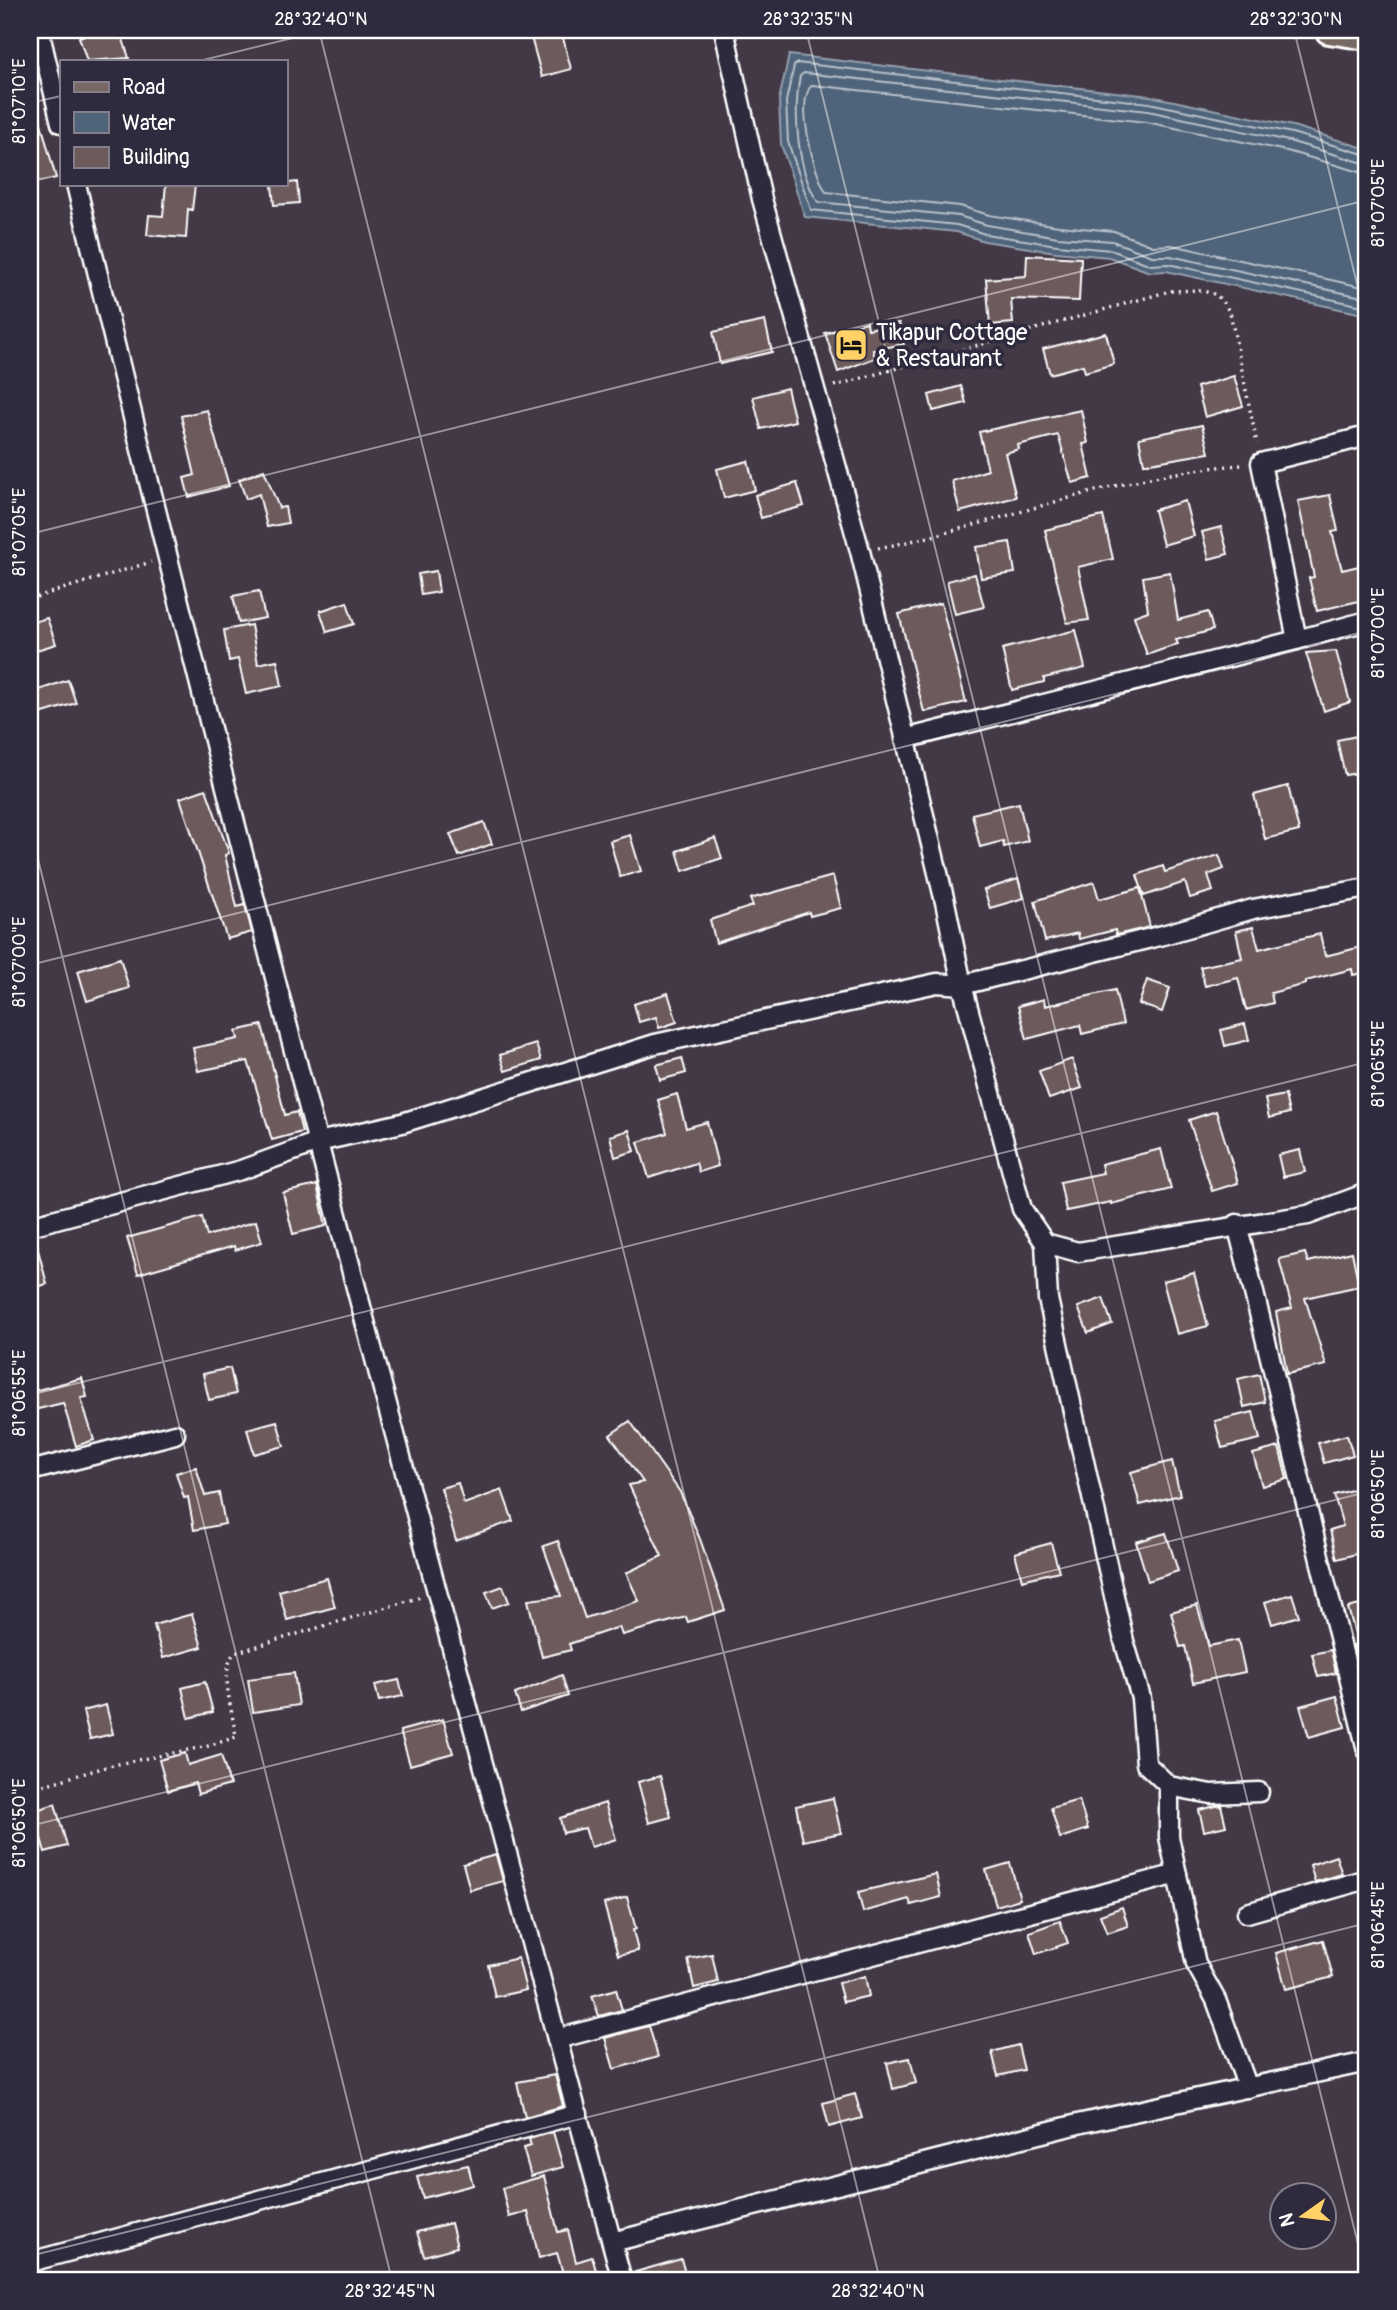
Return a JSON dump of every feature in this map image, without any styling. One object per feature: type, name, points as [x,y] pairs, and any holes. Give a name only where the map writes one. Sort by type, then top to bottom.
[{"type":"main road","points":[[1329,30],[1367,36]]},
{"type":"street","points":[[39,30],[60,119]]},
{"type":"street","points":[[724,30],[762,200],[860,551],[945,902],[962,985],[1022,1209],[1045,1243],[1048,1299],[1124,1641],[1141,1698],[1146,1764],[1170,1786],[1211,1794],[1259,1792]]},
{"type":"street","points":[[76,186],[166,556],[318,1142],[436,1592],[622,2280]]},
{"type":"street","points":[[1297,640],[1261,463],[1367,436]]},
{"type":"street","points":[[905,739],[1367,621]]},
{"type":"street","points":[[30,1226],[241,1170],[318,1142],[402,1123],[655,1044],[911,986],[937,983],[962,985],[1163,935],[1254,909],[1367,888]]},
{"type":"street","points":[[1045,1243],[1078,1252],[1237,1224],[1308,1215],[1367,1193]]},
{"type":"street","points":[[1237,1224],[1367,1750]]},
{"type":"street","points":[[30,1471],[175,1434]]},
{"type":"street","points":[[1170,1786],[1169,1837],[1196,1964],[1216,2000],[1248,2088]]},
{"type":"street","points":[[557,2039],[1177,1874]]},
{"type":"street","points":[[1247,1913],[1367,1880]]},
{"type":"street","points":[[612,2242],[1082,2123],[1367,2062]]},
{"type":"street","points":[[30,2262],[578,2114]]},
{"type":"path","points":[[816,391],[1170,291],[1200,290],[1217,295],[1230,312],[1261,463],[1229,465],[1047,502],[895,545],[860,551]]},
{"type":"path","points":[[30,599],[166,556]]},
{"type":"path","points":[[30,1789],[113,1765],[208,1746],[236,1737],[227,1674],[227,1662],[234,1653],[436,1592]]},
{"type":"water","points":[[789,55],[1150,96],[1293,126],[1367,149],[1367,315],[1166,271],[1150,272],[1109,257],[984,241],[957,232],[805,217],[781,144],[779,100]]},
{"type":"building","points":[[100,30],[120,30],[129,58],[87,60],[79,37]]},
{"type":"building","points":[[529,30],[561,30],[571,69],[542,77]]},
{"type":"building","points":[[30,98],[34,98],[56,178],[34,183],[30,166]]},
{"type":"building","points":[[297,182],[299,203],[274,205],[272,186],[287,186],[287,183]]},
{"type":"building","points":[[166,186],[195,186],[192,210],[188,209],[186,238],[147,235],[149,215],[163,216]]},
{"type":"building","points":[[1027,255],[1081,258],[1079,301],[1011,299],[1013,323],[990,325],[986,279],[1026,276]]},
{"type":"building","points":[[765,321],[772,352],[720,364],[713,332]]},
{"type":"building","name":"Tikapur Cottage & Restaurant","points":[[867,322],[868,329],[899,323],[904,344],[873,350],[875,358],[838,372],[825,333]]},
{"type":"building","points":[[1106,333],[1114,364],[1085,372],[1083,365],[1050,374],[1043,349]]},
{"type":"building","points":[[1234,376],[1243,406],[1205,417],[1197,387]]},
{"type":"building","points":[[961,386],[966,403],[933,411],[929,395]]},
{"type":"building","points":[[787,388],[795,421],[761,429],[753,397]]},
{"type":"building","points":[[207,410],[229,486],[189,497],[184,478],[195,475],[181,416]]},
{"type":"building","points":[[1081,410],[1088,443],[1083,444],[1091,478],[1072,483],[1058,435],[1018,445],[1019,449],[1005,453],[1016,497],[960,512],[952,481],[988,470],[979,432]]},
{"type":"building","points":[[1202,425],[1209,453],[1144,464],[1139,438]]},
{"type":"building","points":[[748,461],[755,490],[724,498],[717,469]]},
{"type":"building","points":[[264,470],[279,508],[285,507],[288,523],[267,527],[259,494],[246,499],[239,479]]},
{"type":"building","points":[[797,483],[804,506],[761,518],[755,495]]},
{"type":"building","points":[[1330,495],[1338,531],[1332,532],[1342,570],[1367,564],[1367,599],[1317,611],[1309,578],[1314,577],[1298,501]]},
{"type":"building","points":[[1185,501],[1194,536],[1163,545],[1154,510]]},
{"type":"building","points":[[1103,516],[1113,559],[1078,567],[1089,620],[1067,623],[1045,530]]},
{"type":"building","points":[[1221,527],[1228,554],[1209,559],[1202,532]]},
{"type":"building","points":[[1010,542],[1015,573],[981,578],[976,547]]},
{"type":"building","points":[[436,571],[439,592],[421,595],[418,574]]},
{"type":"building","points":[[1170,572],[1178,620],[1208,612],[1213,630],[1176,640],[1178,644],[1147,655],[1134,616],[1148,611],[1143,577]]},
{"type":"building","points":[[975,574],[984,607],[955,614],[947,581]]},
{"type":"building","points":[[259,591],[265,618],[239,623],[233,596]]},
{"type":"building","points":[[347,602],[354,624],[327,632],[320,611]]},
{"type":"building","points":[[941,603],[966,702],[924,712],[899,614]]},
{"type":"building","points":[[47,618],[56,644],[30,652],[30,623]]},
{"type":"building","points":[[251,625],[258,664],[277,660],[282,686],[246,694],[238,659],[229,661],[224,630]]},
{"type":"building","points":[[1076,630],[1085,668],[1044,678],[1044,682],[1012,690],[1002,649]]},
{"type":"building","points":[[1336,651],[1350,702],[1324,711],[1306,653]]},
{"type":"building","points":[[68,680],[76,703],[40,714],[33,692]]},
{"type":"building","points":[[1357,736],[1364,772],[1345,775],[1337,740]]},
{"type":"building","points":[[1288,786],[1299,831],[1265,839],[1254,795]]},
{"type":"building","points":[[206,789],[229,853],[225,855],[237,907],[245,905],[252,932],[227,939],[180,798]]},
{"type":"building","points":[[1019,803],[1028,841],[1004,847],[1003,841],[980,847],[972,814]]},
{"type":"building","points":[[484,822],[492,844],[459,856],[450,834]]},
{"type":"building","points":[[630,835],[641,871],[620,877],[610,841]]},
{"type":"building","points":[[715,838],[722,858],[683,871],[677,851]]},
{"type":"building","points":[[1219,855],[1224,869],[1208,875],[1213,891],[1190,898],[1185,882],[1144,896],[1137,875],[1163,866],[1165,872]]},
{"type":"building","points":[[833,876],[841,908],[810,916],[809,912],[716,943],[710,920],[753,906],[750,899]]},
{"type":"building","points":[[1018,879],[1024,898],[990,908],[984,890]]},
{"type":"building","points":[[1094,882],[1099,899],[1140,888],[1150,927],[1116,935],[1115,930],[1079,939],[1078,933],[1045,941],[1035,901]]},
{"type":"building","points":[[1253,927],[1259,949],[1320,934],[1325,956],[1365,946],[1367,972],[1353,975],[1352,969],[1306,981],[1306,984],[1271,993],[1273,1003],[1246,1010],[1238,978],[1205,986],[1200,967],[1242,958],[1236,931]]},
{"type":"building","points":[[120,958],[129,988],[87,1001],[78,971]]},
{"type":"building","points":[[1147,980],[1170,988],[1162,1012],[1139,1004]]},
{"type":"building","points":[[1115,990],[1123,1024],[1082,1034],[1080,1025],[1027,1039],[1018,1006],[1044,999],[1045,1006]]},
{"type":"building","points":[[668,993],[677,1022],[659,1028],[656,1017],[639,1022],[634,1004]]},
{"type":"building","points":[[1245,1024],[1249,1040],[1225,1046],[1221,1030]]},
{"type":"building","points":[[262,1025],[285,1115],[297,1112],[302,1132],[272,1140],[248,1061],[198,1071],[193,1048],[238,1039],[236,1031]]},
{"type":"building","points":[[536,1044],[541,1060],[505,1071],[500,1055]]},
{"type":"building","points":[[682,1058],[686,1073],[660,1080],[656,1065]]},
{"type":"building","points":[[1072,1059],[1082,1088],[1049,1099],[1039,1071]]},
{"type":"building","points":[[677,1094],[686,1128],[707,1122],[718,1166],[699,1172],[696,1163],[649,1178],[638,1142],[667,1133],[658,1100]]},
{"type":"building","points":[[1285,1095],[1289,1113],[1269,1118],[1265,1099]]},
{"type":"building","points":[[1216,1111],[1238,1183],[1212,1191],[1189,1120]]},
{"type":"building","points":[[629,1130],[635,1151],[615,1157],[610,1136]]},
{"type":"building","points":[[1161,1149],[1171,1189],[1111,1204],[1066,1211],[1060,1182],[1103,1173],[1101,1164]]},
{"type":"building","points":[[1300,1150],[1305,1172],[1283,1177],[1278,1155]]},
{"type":"building","points":[[317,1185],[326,1226],[293,1234],[283,1193]]},
{"type":"building","points":[[202,1217],[207,1236],[256,1221],[262,1242],[235,1250],[234,1246],[138,1274],[127,1238]]},
{"type":"building","points":[[35,1238],[47,1284],[30,1289],[30,1239]]},
{"type":"building","points":[[1352,1252],[1359,1286],[1305,1298],[1326,1365],[1287,1374],[1276,1312],[1292,1308],[1279,1259],[1305,1253],[1308,1262]]},
{"type":"building","points":[[1194,1273],[1208,1326],[1177,1334],[1163,1281]]},
{"type":"building","points":[[1103,1298],[1112,1324],[1088,1333],[1078,1307]]},
{"type":"building","points":[[230,1368],[236,1394],[209,1400],[203,1374]]},
{"type":"building","points":[[1259,1374],[1265,1402],[1244,1407],[1238,1379]]},
{"type":"building","points":[[82,1378],[87,1397],[81,1398],[94,1440],[76,1446],[63,1403],[34,1410],[30,1392]]},
{"type":"building","points":[[1253,1412],[1260,1439],[1222,1448],[1215,1421]]},
{"type":"building","points":[[277,1421],[284,1446],[254,1454],[247,1429]]},
{"type":"building","points":[[630,1421],[680,1492],[725,1610],[688,1622],[686,1617],[622,1635],[619,1627],[569,1644],[571,1650],[542,1657],[528,1600],[561,1596],[543,1546],[558,1541],[585,1618],[639,1601],[626,1573],[662,1556],[629,1485],[643,1482],[610,1435]]},
{"type":"building","points":[[1347,1435],[1353,1455],[1324,1463],[1318,1443]]},
{"type":"building","points":[[1279,1447],[1287,1479],[1262,1486],[1253,1454]]},
{"type":"building","points":[[1172,1461],[1180,1495],[1140,1505],[1131,1472]]},
{"type":"building","points":[[196,1467],[205,1496],[219,1493],[225,1524],[194,1530],[188,1497],[184,1498],[176,1473]]},
{"type":"building","points":[[458,1483],[464,1504],[502,1490],[513,1521],[456,1541],[441,1488]]},
{"type":"building","points":[[1355,1489],[1364,1521],[1367,1521],[1367,1551],[1337,1559],[1330,1530],[1343,1526],[1334,1495]]},
{"type":"building","points":[[1166,1533],[1178,1571],[1148,1581],[1136,1542]]},
{"type":"building","points":[[1051,1543],[1059,1571],[1022,1580],[1015,1553]]},
{"type":"building","points":[[327,1578],[335,1607],[287,1620],[279,1591]]},
{"type":"building","points":[[503,1586],[509,1602],[492,1608],[486,1592]]},
{"type":"building","points":[[1292,1594],[1299,1616],[1272,1624],[1265,1602]]},
{"type":"building","points":[[1367,1603],[1367,1666],[1358,1668],[1353,1645],[1358,1644],[1348,1608]]},
{"type":"building","points":[[1197,1605],[1209,1646],[1238,1640],[1245,1672],[1193,1683],[1185,1646],[1180,1647],[1171,1612]]},
{"type":"building","points":[[192,1614],[202,1647],[163,1658],[154,1625]]},
{"type":"building","points":[[1331,1650],[1336,1673],[1318,1677],[1312,1654]]},
{"type":"building","points":[[294,1673],[299,1705],[253,1712],[248,1679]]},
{"type":"building","points":[[562,1675],[568,1696],[521,1712],[515,1694]]},
{"type":"building","points":[[399,1680],[403,1696],[379,1701],[375,1685]]},
{"type":"building","points":[[205,1682],[213,1712],[189,1718],[182,1688]]},
{"type":"building","points":[[1337,1696],[1345,1727],[1309,1737],[1300,1706]]},
{"type":"building","points":[[106,1705],[113,1734],[90,1739],[83,1711]]},
{"type":"building","points":[[443,1719],[453,1753],[410,1765],[400,1731]]},
{"type":"building","points":[[185,1753],[188,1765],[221,1755],[230,1785],[198,1794],[195,1783],[168,1791],[159,1760]]},
{"type":"building","points":[[660,1776],[671,1817],[649,1823],[638,1782]]},
{"type":"building","points":[[833,1798],[841,1833],[803,1841],[796,1806]]},
{"type":"building","points":[[1079,1800],[1088,1829],[1060,1838],[1051,1808]]},
{"type":"building","points":[[605,1803],[616,1839],[591,1847],[585,1828],[563,1833],[560,1818]]},
{"type":"building","points":[[55,1804],[67,1846],[45,1852],[33,1811]]},
{"type":"building","points":[[1221,1805],[1226,1826],[1204,1831],[1199,1810]]},
{"type":"building","points":[[496,1855],[503,1881],[470,1890],[463,1864]]},
{"type":"building","points":[[1336,1856],[1342,1874],[1315,1882],[1310,1865]]},
{"type":"building","points":[[1010,1863],[1020,1899],[996,1906],[986,1870]]},
{"type":"building","points":[[936,1874],[941,1897],[911,1905],[909,1899],[863,1912],[858,1892]]},
{"type":"building","points":[[627,1897],[636,1929],[633,1930],[638,1951],[618,1955],[604,1904]]},
{"type":"building","points":[[1122,1907],[1128,1926],[1107,1933],[1100,1915]]},
{"type":"building","points":[[1060,1921],[1068,1943],[1036,1954],[1029,1932]]},
{"type":"building","points":[[1323,1940],[1333,1977],[1286,1989],[1276,1953]]},
{"type":"building","points":[[712,1954],[718,1982],[694,1988],[688,1959]]},
{"type":"building","points":[[518,1958],[526,1990],[495,1997],[488,1965]]},
{"type":"building","points":[[865,1976],[869,1996],[843,2002],[838,1983]]},
{"type":"building","points":[[616,1989],[622,2010],[599,2016],[592,1996]]},
{"type":"building","points":[[649,2026],[658,2057],[614,2069],[605,2038]]},
{"type":"building","points":[[1018,2045],[1024,2070],[998,2076],[992,2052]]},
{"type":"building","points":[[910,2058],[916,2083],[893,2089],[887,2063]]},
{"type":"building","points":[[555,2075],[563,2106],[525,2117],[517,2082]]},
{"type":"building","points":[[855,2094],[862,2118],[829,2127],[823,2103]]},
{"type":"building","points":[[553,2132],[563,2167],[531,2176],[523,2148],[531,2146],[529,2139]]},
{"type":"building","points":[[468,2165],[473,2185],[423,2198],[417,2177]]},
{"type":"building","points":[[544,2176],[558,2232],[568,2230],[576,2262],[592,2257],[599,2280],[565,2280],[557,2253],[539,2258],[528,2212],[509,2217],[502,2188]]},
{"type":"building","points":[[451,2223],[457,2247],[424,2256],[417,2232]]},
{"type":"building","points":[[681,2259],[687,2280],[633,2280],[632,2273]]},
{"type":"place","name":"Tikapur Cottage & Restaurant","points":[[851,345]]}]
